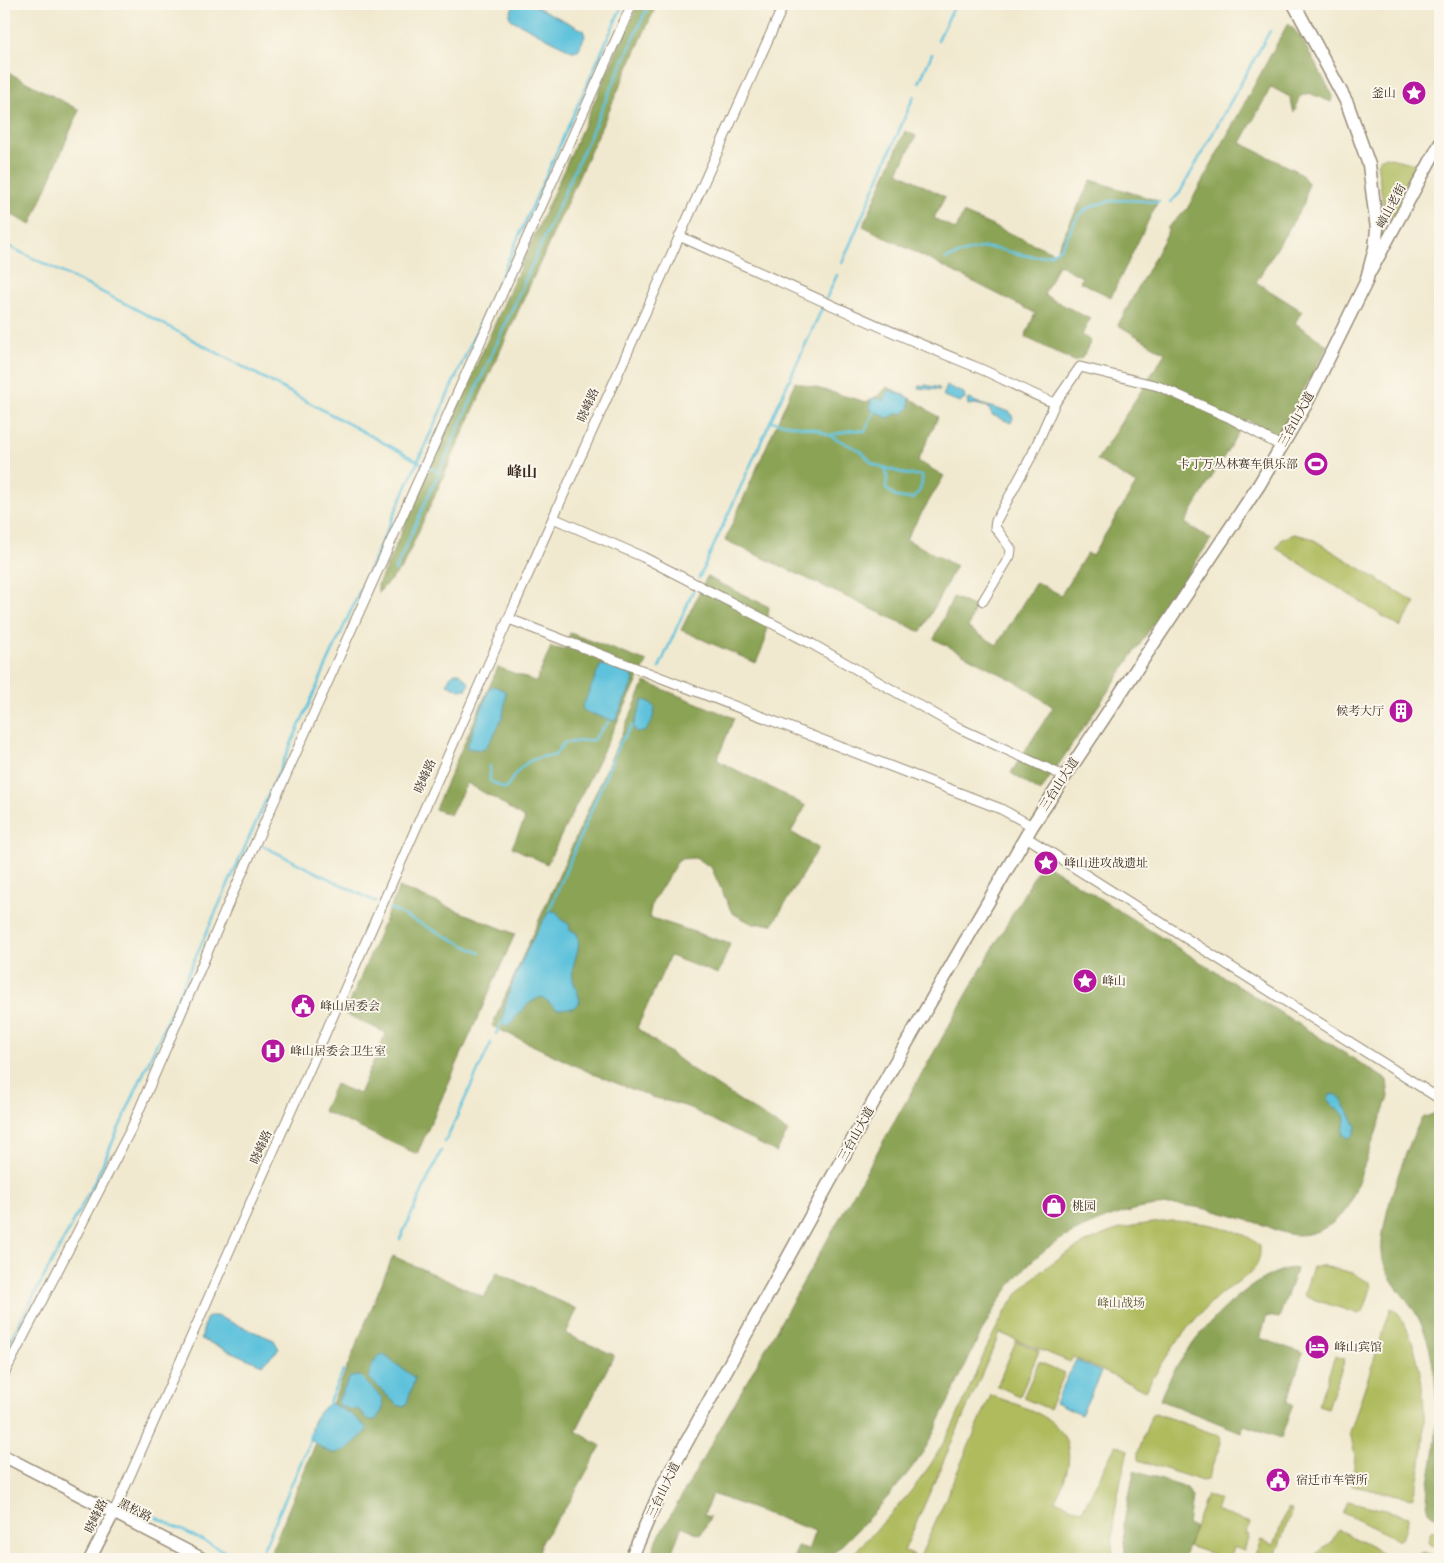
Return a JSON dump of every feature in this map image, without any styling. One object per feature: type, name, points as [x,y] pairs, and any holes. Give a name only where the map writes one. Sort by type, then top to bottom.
[{"type":"main road","name":"三台山大道","points":[[631,1559],[668,1476],[886,1079],[1029,832],[1064,776],[1253,494],[1282,446],[1331,355],[1366,282],[1375,248],[1377,229],[1369,165],[1347,103],[1294,4]]},
{"type":"street","points":[[4,1374],[131,1129],[229,902],[632,4]]},
{"type":"street","name":"晓峰路","points":[[90,1559],[113,1514],[553,518],[784,4]]},
{"type":"street","name":"嶂山老街","points":[[1366,282],[1440,143]]},
{"type":"street","points":[[679,236],[925,348],[978,368],[1026,392],[1055,403]]},
{"type":"street","points":[[983,601],[1010,556],[1011,549],[995,526],[996,520],[1032,455],[1055,403],[1080,367],[1158,386],[1230,418],[1282,446]]},
{"type":"street","points":[[553,518],[643,557],[812,644],[962,729],[1064,776]]},
{"type":"street","points":[[509,619],[1000,809],[1029,832],[1440,1099]]},
{"type":"street","name":"黑松路","points":[[4,1456],[203,1559]]},
{"type":"green space","points":[[638,4],[657,4],[402,568],[378,593],[378,585]]},
{"type":"green space","points":[[1288,23],[1300,36],[1333,96],[1331,102],[1309,93],[1301,96],[1294,113],[1290,97],[1271,87],[1241,143],[1300,173],[1308,183],[1304,204],[1256,282],[1302,311],[1295,323],[1328,346],[1277,437],[1246,419],[1185,523],[1211,539],[1040,792],[1011,773],[1053,707],[1020,684],[934,639],[953,597],[975,607],[968,628],[997,645],[1036,582],[1061,595],[1087,553],[1092,556],[1136,484],[1097,460],[1165,353],[1118,325],[1167,234],[1168,227],[1187,209]]},
{"type":"green space","points":[[4,70],[79,110],[31,225],[4,211]]},
{"type":"green space","points":[[905,131],[916,136],[898,172],[945,197],[934,218],[956,230],[963,213],[1055,253],[1091,180],[1158,201],[1111,297],[1080,282],[1082,277],[1058,264],[1044,295],[1090,319],[1082,335],[1091,341],[1082,358],[1074,361],[1025,337],[1035,313],[863,226]]},
{"type":"green space","points":[[1386,157],[1416,164],[1420,169],[1394,217],[1389,218],[1384,212],[1377,163],[1381,158]]},
{"type":"green space","points":[[795,382],[866,402],[879,395],[887,387],[917,402],[938,417],[918,461],[944,476],[906,539],[956,566],[921,632],[725,540]]},
{"type":"green space","points":[[1294,534],[1311,538],[1416,603],[1400,627],[1276,548],[1282,539]]},
{"type":"green space","points":[[707,577],[769,607],[765,642],[756,663],[681,630]]},
{"type":"green space","points":[[570,633],[647,662],[547,864],[512,847],[525,819],[467,783],[450,815],[435,809],[498,667],[536,682],[551,647],[564,650]]},
{"type":"green space","points":[[645,682],[734,718],[717,760],[806,806],[791,832],[818,848],[773,924],[753,924],[732,913],[711,867],[695,858],[679,859],[652,903],[649,917],[730,944],[718,974],[670,956],[637,1028],[690,1068],[788,1132],[776,1152],[685,1106],[652,1097],[593,1074],[492,1026]]},
{"type":"green space","points":[[1042,862],[1387,1080],[1389,1097],[1350,1204],[1328,1226],[1313,1233],[1297,1235],[1280,1232],[1264,1225],[1207,1209],[1172,1205],[1132,1210],[1071,1234],[1047,1249],[1026,1267],[1008,1288],[979,1337],[933,1435],[921,1455],[889,1496],[828,1559],[793,1559],[798,1547],[808,1550],[815,1531],[712,1494],[704,1515],[710,1517],[702,1533],[699,1534],[682,1526],[669,1559],[651,1559],[655,1543]]},
{"type":"green space","points":[[399,887],[515,934],[417,1154],[323,1111],[335,1084],[359,1094],[386,1033],[345,1014]]},
{"type":"green space","points":[[1436,1113],[1440,1115],[1440,1519],[1431,1514],[1427,1501],[1435,1448],[1437,1419],[1436,1389],[1431,1353],[1419,1319],[1389,1275],[1382,1252],[1382,1239],[1389,1204],[1402,1164],[1422,1118]]},
{"type":"green space","name":"峰山战场","points":[[1172,1221],[1219,1226],[1241,1234],[1260,1246],[1259,1257],[1257,1265],[1251,1272],[1218,1296],[1197,1317],[1169,1353],[1145,1391],[1073,1357],[1070,1362],[1000,1333],[904,1551],[915,1556],[914,1559],[848,1559],[897,1507],[931,1465],[950,1432],[999,1323],[1018,1293],[1044,1269],[1089,1241],[1120,1229]]},
{"type":"green space","points":[[393,1256],[484,1297],[497,1272],[577,1309],[566,1334],[614,1355],[576,1431],[601,1446],[569,1503],[541,1542],[537,1559],[268,1559]]},
{"type":"green space","points":[[1319,1265],[1353,1273],[1370,1283],[1371,1288],[1364,1310],[1359,1314],[1306,1297],[1304,1294],[1313,1267]]},
{"type":"green space","points":[[1292,1268],[1296,1269],[1295,1273],[1279,1318],[1267,1316],[1260,1338],[1303,1353],[1287,1402],[1293,1404],[1281,1438],[1244,1425],[1241,1432],[1160,1400],[1168,1381],[1180,1361],[1213,1320],[1232,1301],[1273,1274]]},
{"type":"green space","points":[[1391,1308],[1399,1314],[1407,1329],[1414,1347],[1423,1390],[1424,1436],[1422,1458],[1412,1498],[1352,1486],[1355,1456],[1350,1432]]},
{"type":"green space","points":[[1016,1341],[1039,1351],[1020,1396],[997,1386]]},
{"type":"green space","points":[[1335,1356],[1345,1359],[1328,1408],[1318,1405]]},
{"type":"green space","points":[[1039,1362],[1065,1373],[1049,1409],[1023,1398]]},
{"type":"green space","points":[[991,1395],[1036,1412],[1059,1429],[1066,1441],[1069,1456],[1065,1477],[1055,1500],[1082,1511],[1116,1445],[1128,1450],[1114,1518],[1113,1559],[919,1559]]},
{"type":"green space","points":[[1155,1413],[1220,1436],[1221,1443],[1207,1480],[1202,1481],[1138,1460],[1138,1452],[1151,1416]]},
{"type":"green space","points":[[1134,1471],[1187,1488],[1192,1497],[1188,1525],[1195,1527],[1183,1559],[1125,1559],[1124,1522]]},
{"type":"green space","points":[[1207,1495],[1220,1500],[1216,1511],[1250,1523],[1246,1534],[1249,1535],[1244,1551],[1233,1547],[1229,1559],[1188,1546]]},
{"type":"green space","points":[[1348,1501],[1409,1516],[1403,1537],[1399,1540],[1343,1513]]},
{"type":"green space","points":[[1287,1509],[1292,1510],[1274,1559],[1253,1559],[1261,1540],[1274,1545]]},
{"type":"green space","points":[[1338,1529],[1394,1559],[1309,1559],[1331,1543]]},
{"type":"green space","points":[[1431,1532],[1440,1532],[1440,1549],[1429,1544],[1428,1540]]},
{"type":"green space","points":[[1424,1552],[1440,1559],[1409,1559],[1416,1554]]},
{"type":"water","points":[[514,4],[531,4],[583,30],[585,36],[578,51],[572,51],[512,20],[509,16]]},
{"type":"water","points":[[926,385],[939,388],[940,390],[918,388],[919,386]]},
{"type":"water","points":[[947,386],[964,393],[965,399],[960,402],[943,396]]},
{"type":"water","points":[[891,390],[909,398],[910,407],[903,414],[898,413],[888,418],[870,409],[871,399],[877,398],[884,401],[886,393]]},
{"type":"water","points":[[970,399],[1010,412],[1013,418],[1011,423],[992,415],[988,407],[975,404],[968,405],[967,400]]},
{"type":"water","points":[[605,664],[631,674],[634,680],[615,721],[586,712],[582,708],[600,666]]},
{"type":"water","points":[[455,673],[460,673],[469,683],[467,689],[460,690],[447,684],[450,677]]},
{"type":"water","points":[[494,686],[505,691],[505,707],[500,722],[483,750],[466,748],[490,687]]},
{"type":"water","points":[[643,700],[650,702],[655,708],[652,721],[645,732],[636,732],[633,726]]},
{"type":"water","points":[[549,911],[556,911],[563,921],[569,924],[570,930],[577,933],[578,951],[573,967],[573,979],[580,1002],[573,1008],[557,1009],[542,997],[536,999],[508,1027],[502,1022],[514,978]]},
{"type":"water","points":[[1335,1094],[1341,1098],[1356,1126],[1354,1134],[1349,1138],[1343,1135],[1344,1115],[1328,1099],[1330,1095]]},
{"type":"water","points":[[210,1316],[216,1316],[274,1340],[279,1349],[262,1365],[201,1339],[206,1319]]},
{"type":"water","points":[[379,1355],[384,1355],[415,1378],[404,1407],[397,1405],[369,1378],[372,1365]]},
{"type":"water","points":[[1076,1360],[1101,1372],[1081,1415],[1055,1403]]},
{"type":"water","points":[[360,1376],[382,1398],[383,1409],[376,1420],[369,1420],[358,1409],[352,1410],[339,1405],[338,1401],[350,1377]]},
{"type":"water","points":[[329,1402],[352,1415],[367,1428],[363,1435],[342,1452],[332,1453],[311,1440],[312,1423]]},
{"type":"waterway","points":[[4,1352],[96,1179],[623,4]]},
{"type":"waterway","points":[[395,570],[649,4]]},
{"type":"waterway","points":[[938,40],[953,9]]},
{"type":"waterway","points":[[1170,202],[1179,194],[1270,31]]},
{"type":"waterway","points":[[919,83],[932,54]]},
{"type":"waterway","points":[[842,263],[914,96]]},
{"type":"waterway","points":[[946,259],[982,248],[998,249],[1031,256],[1047,255],[1055,252],[1060,247],[1073,224],[1090,207],[1119,200],[1159,202]]},
{"type":"waterway","points":[[4,244],[132,307],[423,464]]},
{"type":"waterway","points":[[826,299],[837,275]]},
{"type":"waterway","points":[[699,578],[824,304]]},
{"type":"waterway","points":[[831,435],[852,430],[865,431],[875,410]]},
{"type":"waterway","points":[[770,421],[818,430],[861,451],[873,464],[909,475],[922,475],[921,486],[917,494],[912,499],[897,497],[886,489],[887,473],[884,467]]},
{"type":"waterway","points":[[428,466],[438,472]]},
{"type":"waterway","points":[[659,668],[693,591]]},
{"type":"waterway","points":[[490,766],[490,781],[506,789],[520,769],[531,760],[545,756],[554,756],[564,743],[593,740],[609,721]]},
{"type":"waterway","points":[[549,911],[619,744],[632,726]]},
{"type":"waterway","points":[[263,846],[376,902]]},
{"type":"waterway","points":[[389,908],[480,953]]},
{"type":"waterway","points":[[496,1034],[502,1022]]},
{"type":"waterway","points":[[445,1142],[491,1043]]},
{"type":"waterway","points":[[400,1239],[441,1151]]},
{"type":"waterway","points":[[329,1402],[343,1371]]},
{"type":"waterway","points":[[259,1559],[309,1444],[310,1434]]},
{"type":"waterway","points":[[129,1504],[240,1559]]},
{"type":"place","name":"釜山","points":[[1414,93]]},
{"type":"place","name":"卡丁万丛林赛车俱乐部","points":[[1316,464]]},
{"type":"place","name":"候考大厅","points":[[1401,711]]},
{"type":"place","name":"峰山进攻战遗址","points":[[1046,863]]},
{"type":"place","name":"峰山","points":[[1085,981]]},
{"type":"place","name":"峰山居委会","points":[[303,1006]]},
{"type":"place","name":"峰山居委会卫生室","points":[[273,1051]]},
{"type":"place","name":"桃园","points":[[1054,1206]]},
{"type":"place","name":"峰山宾馆","points":[[1317,1347]]},
{"type":"place","name":"宿迁市车管所","points":[[1278,1480]]},
{"type":"district","name":"峰山","points":[[522,472]]}]
